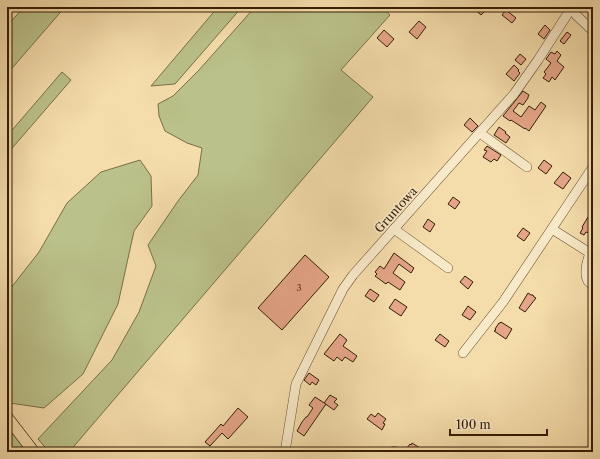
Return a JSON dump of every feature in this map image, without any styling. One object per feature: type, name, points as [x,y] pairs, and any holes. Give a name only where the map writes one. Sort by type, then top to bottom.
[{"type":"main road","points":[[7,417],[34,452]]},
{"type":"street","points":[[572,7],[576,15],[593,31]]},
{"type":"street","name":"Gruntowa","points":[[285,452],[294,390],[298,377],[348,282],[514,94],[572,7]]},
{"type":"street","points":[[480,133],[527,167]]},
{"type":"street","points":[[463,353],[503,302],[593,167]]},
{"type":"street","points":[[552,229],[592,250],[587,264],[587,277],[588,281],[593,286]]},
{"type":"street","points":[[394,230],[448,268]]},
{"type":"green space","points":[[24,7],[65,7],[7,74],[7,26]]},
{"type":"green space","points":[[218,7],[242,7],[175,84],[151,86]]},
{"type":"green space","points":[[255,7],[381,7],[390,15],[341,70],[373,97],[69,452],[49,452],[38,439],[112,360],[139,312],[156,266],[148,245],[198,175],[202,148],[187,143],[165,131],[159,116],[158,104],[173,96],[199,70]]},
{"type":"green space","points":[[62,72],[71,80],[7,154],[7,136]]},
{"type":"green space","points":[[140,160],[151,176],[152,206],[134,231],[118,304],[83,374],[44,408],[10,403],[7,399],[7,293],[39,252],[67,203],[101,172]]},
{"type":"green space","points":[[7,423],[30,452],[7,452]]},
{"type":"building","points":[[472,7],[489,7],[481,15]]},
{"type":"building","points":[[506,10],[516,18],[512,23],[502,15]]},
{"type":"building","points":[[419,21],[426,27],[417,39],[409,32]]},
{"type":"building","points":[[545,25],[550,30],[544,39],[538,34]]},
{"type":"building","points":[[384,30],[394,39],[387,47],[377,38]]},
{"type":"building","points":[[567,32],[571,35],[564,44],[560,41]]},
{"type":"building","points":[[557,51],[561,55],[557,61],[564,67],[555,80],[552,77],[549,82],[543,78],[546,74],[544,72],[551,63],[546,59],[551,52],[555,54]]},
{"type":"building","points":[[520,54],[526,59],[521,65],[515,60]]},
{"type":"building","points":[[514,65],[520,73],[514,81],[506,74]]},
{"type":"building","points":[[523,91],[529,95],[528,98],[523,105],[519,103],[513,111],[521,117],[529,106],[535,110],[541,102],[546,106],[529,131],[503,116]]},
{"type":"building","points":[[470,118],[478,126],[472,132],[464,125]]},
{"type":"building","points":[[499,127],[510,137],[506,143],[494,135]]},
{"type":"building","points":[[487,146],[501,155],[497,161],[494,159],[491,162],[483,157],[487,151],[484,150]]},
{"type":"building","points":[[544,160],[552,166],[546,174],[538,168]]},
{"type":"building","points":[[563,172],[571,178],[563,189],[554,183]]},
{"type":"building","points":[[453,197],[460,202],[455,209],[448,204]]},
{"type":"building","points":[[588,217],[593,220],[593,234],[586,232],[584,235],[580,233]]},
{"type":"building","points":[[428,219],[435,224],[430,232],[423,227]]},
{"type":"building","points":[[523,228],[530,233],[524,241],[517,236]]},
{"type":"building","points":[[394,253],[414,268],[411,273],[399,264],[393,273],[405,282],[400,290],[388,282],[386,284],[375,276],[377,274],[375,272],[380,266],[384,269]]},
{"type":"building","points":[[305,255],[329,277],[282,330],[258,308]]},
{"type":"building","points":[[465,276],[473,282],[468,289],[460,282]]},
{"type":"building","points":[[370,289],[379,295],[374,302],[365,296]]},
{"type":"building","points":[[528,293],[536,298],[525,312],[519,308]]},
{"type":"building","points":[[395,299],[407,307],[401,316],[389,308]]},
{"type":"building","points":[[468,306],[476,312],[470,320],[462,315]]},
{"type":"building","points":[[501,322],[512,329],[506,339],[494,331]]},
{"type":"building","points":[[340,334],[347,340],[343,346],[357,356],[353,362],[345,357],[342,361],[337,357],[334,361],[324,354]]},
{"type":"building","points":[[440,334],[449,341],[445,347],[435,340]]},
{"type":"building","points":[[309,373],[319,380],[316,385],[312,382],[310,385],[304,380]]},
{"type":"building","points":[[330,395],[337,399],[334,402],[338,405],[334,410],[324,403]]},
{"type":"building","points":[[315,397],[326,404],[304,436],[297,431],[313,408],[309,405]]},
{"type":"building","points":[[238,408],[248,417],[228,439],[222,433],[210,446],[205,442],[221,424],[223,426]]},
{"type":"building","points":[[378,413],[386,419],[383,423],[385,424],[382,430],[367,419],[371,414],[375,417]]},
{"type":"building","points":[[412,443],[420,448],[417,452],[406,452],[408,450],[406,449]]}]
